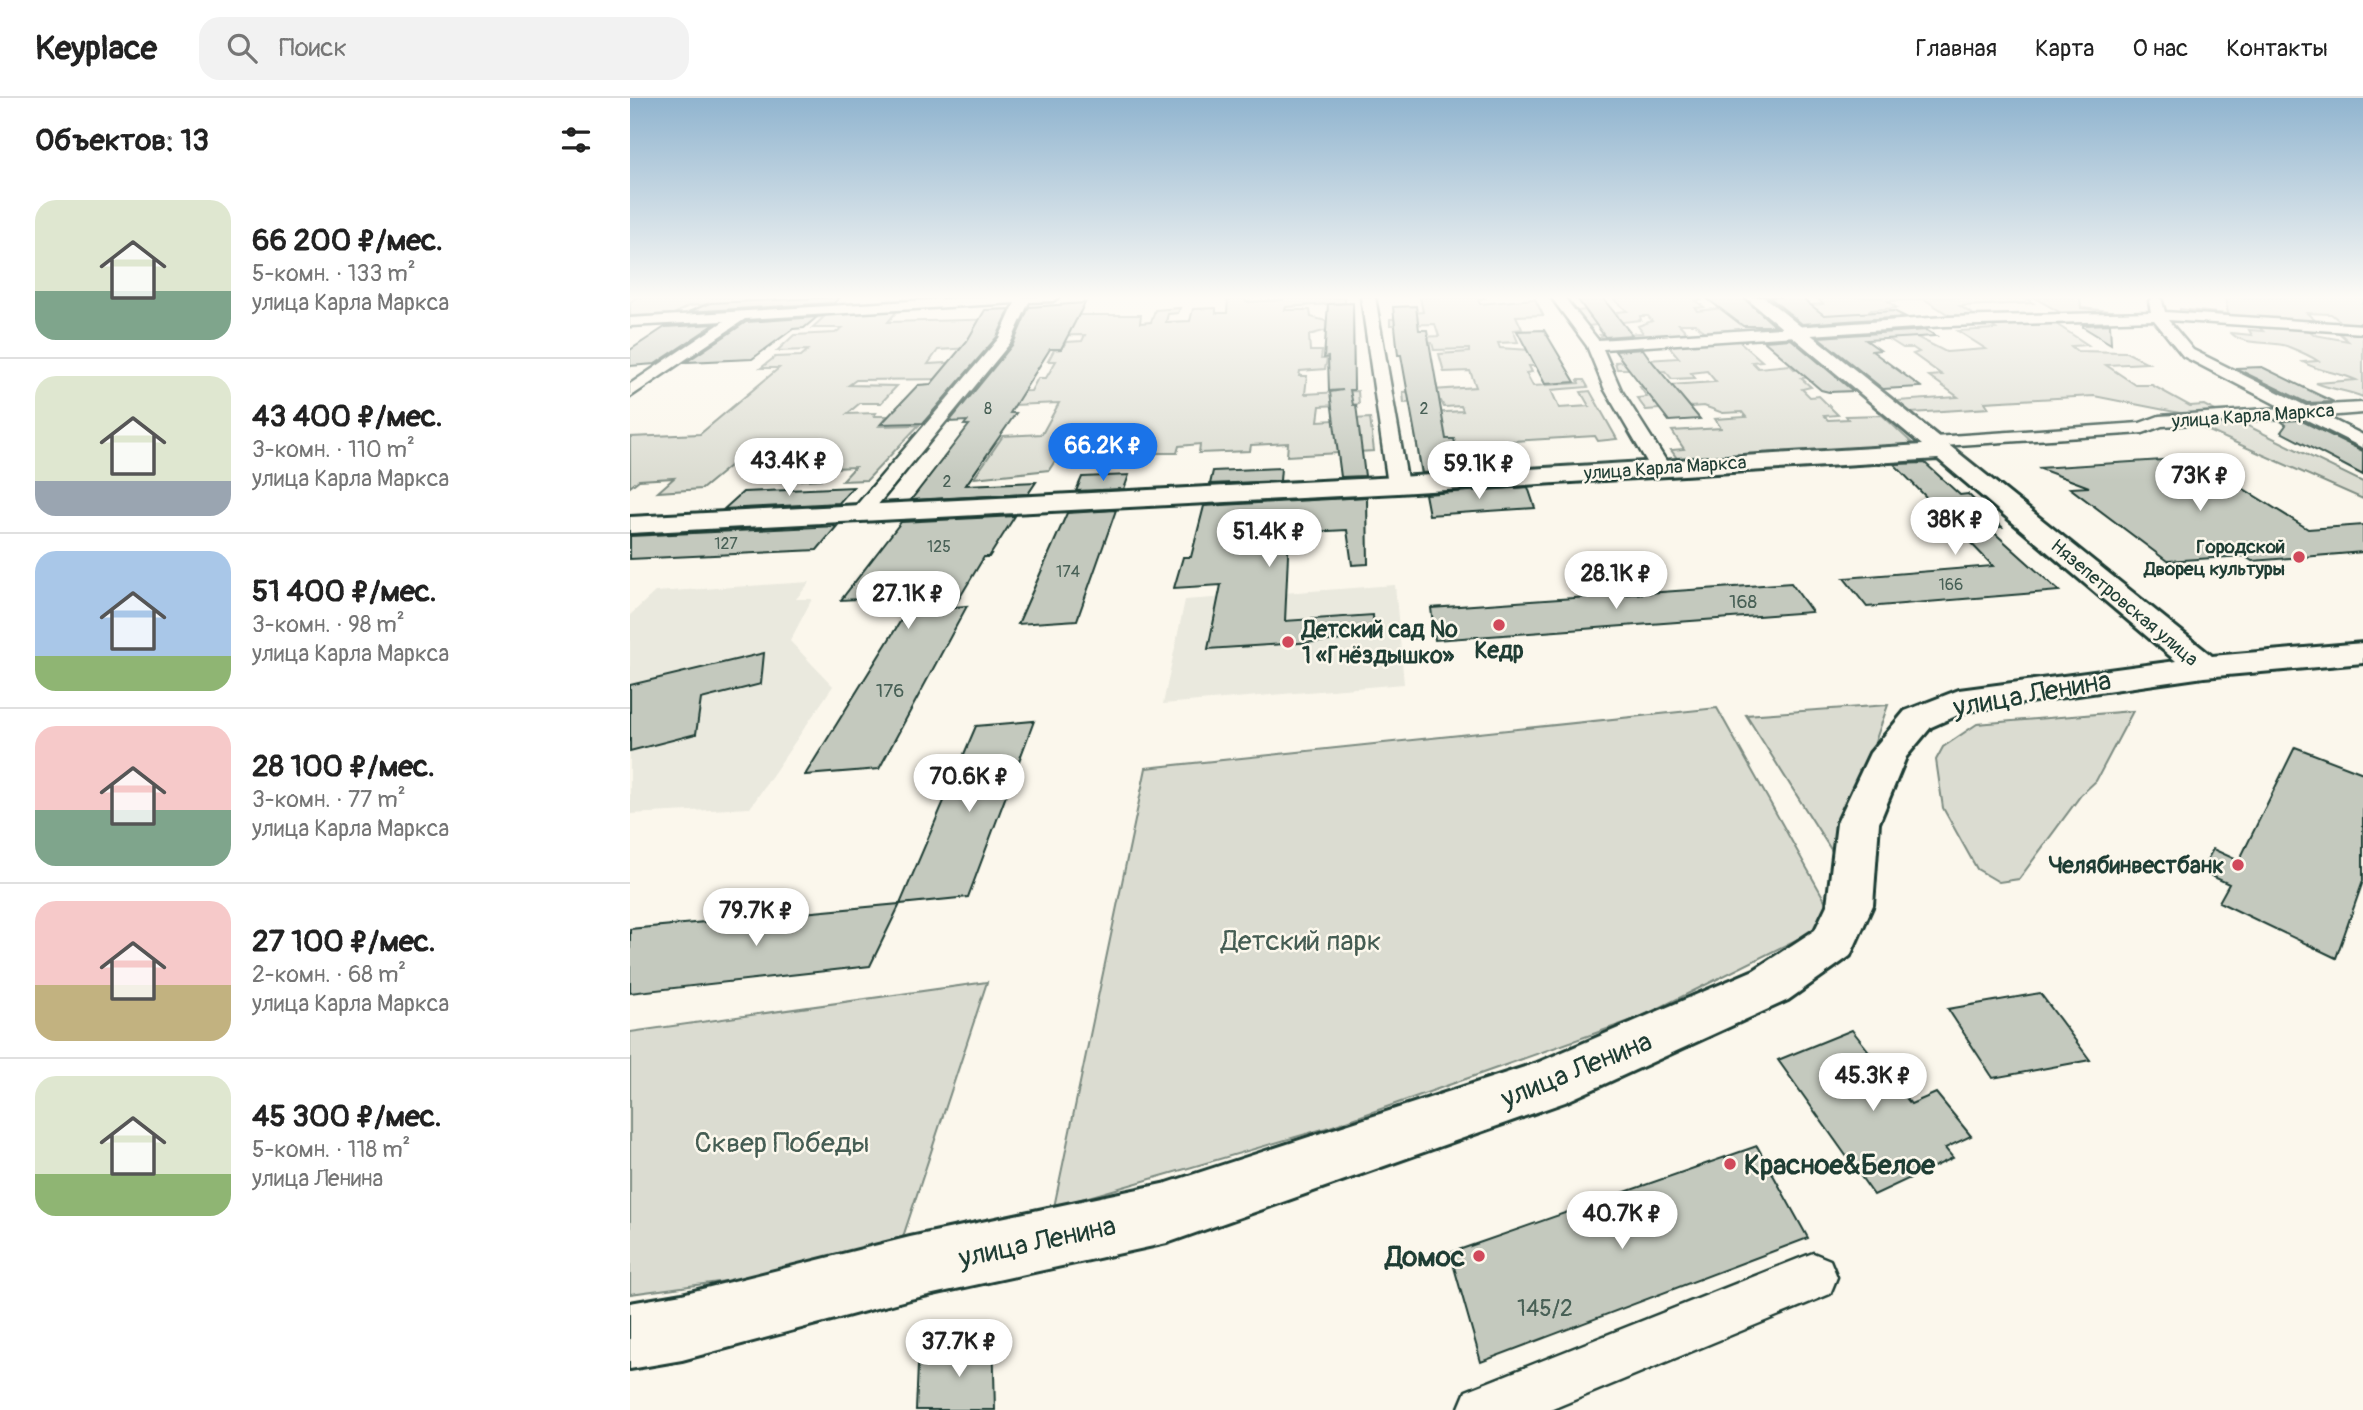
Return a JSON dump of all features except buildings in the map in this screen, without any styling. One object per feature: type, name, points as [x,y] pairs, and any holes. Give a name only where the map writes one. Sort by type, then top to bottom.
[{"type":"main road","name":"Нязепетровская улица","points":[[1829,358],[2204,667]]},
{"type":"main road","name":"улица Карла Маркса","points":[[630,525],[1398,485],[1939,447]]},
{"type":"main road","name":"улица Ленина","points":[[630,1336],[682,1327],[910,1268],[1167,1213],[1546,1085],[1771,985],[1832,943],[1850,905],[1858,823],[1889,752],[1918,719],[1973,698],[2204,667],[2363,653]]},
{"type":"street","points":[[630,392],[679,358]]},
{"type":"street","points":[[860,514],[990,358]]},
{"type":"street","points":[[1378,358],[1398,485]]},
{"type":"street","points":[[1600,358],[1613,390],[1660,467]]},
{"type":"street","points":[[2199,358],[2363,442]]},
{"type":"street","name":"улица Карла Маркса","points":[[1939,447],[2143,428],[2159,421],[2363,408]]},
{"type":"street","points":[[1485,1410],[1813,1276]]},
{"type":"shaded area","points":[[810,582],[796,599],[812,599],[790,641],[833,686],[750,808],[630,814],[630,615],[655,592]]},
{"type":"shaded area","name":"Детский сад № 1 «Гнёздышко»","points":[[1395,585],[1404,684],[1163,704],[1185,600]]},
{"type":"green space","points":[[773,358],[932,358],[928,364],[976,361],[968,375],[954,379],[856,380],[849,385],[897,386],[881,403],[860,403],[847,414],[876,413],[874,416],[887,416],[879,426],[919,425],[867,480],[842,481],[855,467],[834,468],[822,479],[765,482],[789,458],[736,461],[702,489],[658,492],[674,478],[639,480],[630,487],[630,437],[700,434],[779,368],[761,368]]},
{"type":"green space","points":[[1050,358],[1327,359],[1325,369],[1300,371],[1299,376],[1307,376],[1305,394],[1358,391],[1359,404],[1320,406],[1318,421],[1370,418],[1374,451],[1287,456],[1288,443],[1251,445],[1250,451],[1199,453],[1200,444],[1179,446],[1177,453],[1151,453],[1146,463],[1118,464],[1121,451],[1082,454],[1078,461],[1055,461],[1049,470],[974,478],[1003,436],[1042,434],[1059,403],[1013,405],[980,392],[1031,391],[1038,378],[1046,378],[1056,361],[1048,361]]},
{"type":"green space","points":[[1440,358],[1534,358],[1538,366],[1529,366],[1532,372],[1526,373],[1533,386],[1579,383],[1578,380],[1584,380],[1588,387],[1551,390],[1559,408],[1589,406],[1581,392],[1590,391],[1617,439],[1598,441],[1595,436],[1479,443],[1487,472],[1422,476],[1412,414],[1463,411],[1461,406],[1444,407],[1441,401],[1404,403],[1403,392],[1476,387],[1470,371],[1444,372]]},
{"type":"green space","points":[[1675,358],[1759,358],[1762,361],[1752,362],[1758,368],[1790,365],[1795,370],[1822,368],[1832,376],[1801,378],[1811,387],[1802,389],[1810,397],[1819,396],[1838,415],[1824,416],[1828,420],[1848,419],[1846,416],[1882,415],[1913,444],[1679,461],[1671,450],[1684,449],[1672,431],[1721,428],[1715,419],[1746,417],[1742,412],[1723,413],[1704,406],[1646,410],[1637,398],[1647,397],[1640,387],[1716,382],[1707,371],[1691,373],[1695,378],[1672,379],[1665,371],[1633,373],[1630,369],[1617,369],[1615,362]]},
{"type":"green space","points":[[1919,358],[2138,358],[2148,363],[2106,365],[2136,385],[2152,385],[2190,406],[2204,405],[2221,414],[2185,414],[2094,396],[1985,402],[1989,408],[1911,413],[1896,401],[1958,397],[1929,376],[1942,375]]},
{"type":"green space","points":[[2313,358],[2363,358],[2363,397],[2316,383],[2356,380],[2303,362],[2318,361]]},
{"type":"green space","points":[[2240,422],[2363,482],[2363,499],[2191,423]]},
{"type":"green space","points":[[1888,705],[1835,856],[1746,715]]},
{"type":"green space","name":"Детский парк","points":[[1717,708],[1836,920],[1641,1017],[1330,1127],[1054,1207],[1146,768]]},
{"type":"green space","points":[[2133,711],[2096,781],[2081,795],[2019,879],[1999,882],[1977,869],[1943,808],[1936,760],[1943,747],[1977,724]]},
{"type":"green space","name":"Сквер Победы","points":[[987,982],[896,1258],[630,1294],[630,1032]]},
{"type":"place","name":"Городской Дворец культуры","points":[[2299,557]]},
{"type":"place","name":"Кедр","points":[[1499,625]]},
{"type":"place","name":"Детский сад № 1 «Гнёздышко»","points":[[1288,642]]},
{"type":"place","name":"Челябинвестбанк","points":[[2238,865]]},
{"type":"place","name":"Красное&Белое","points":[[1730,1164]]},
{"type":"place","name":"Домос","points":[[1479,1256]]}]
